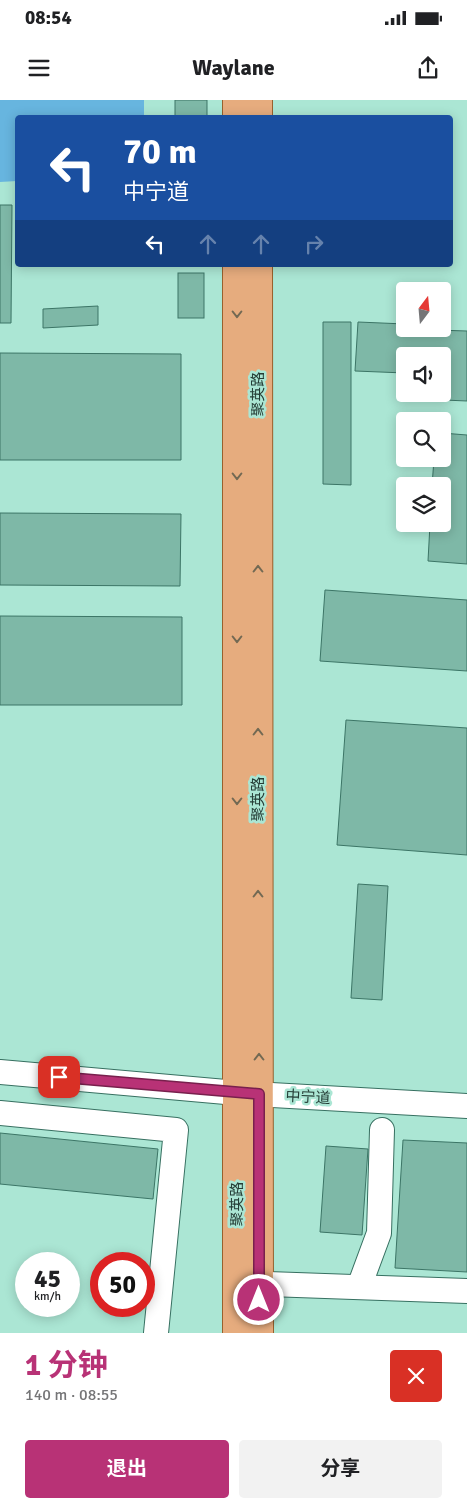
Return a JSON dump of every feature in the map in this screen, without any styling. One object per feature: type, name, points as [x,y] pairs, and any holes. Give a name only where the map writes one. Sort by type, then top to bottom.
[{"type":"main road","points":[[237,100],[237,115]]},
{"type":"main road","points":[[258,100],[258,115]]},
{"type":"main road","name":"聚英路","points":[[237,267],[248,1094]]},
{"type":"main road","name":"聚英路","points":[[258,267],[248,1094],[248,1283],[259,1333]]},
{"type":"main road","name":"聚英路","points":[[237,1333],[248,1283]]},
{"type":"street","name":"中宁道","points":[[0,1072],[248,1094],[467,1106]]},
{"type":"street","points":[[0,1113],[176,1130],[156,1333]]},
{"type":"street","points":[[359,1287],[379,1233],[382,1130]]},
{"type":"street","points":[[248,1283],[467,1291]]},
{"type":"water","points":[[0,100],[144,100],[144,115],[15,115],[15,181],[0,182]]},
{"type":"building","points":[[175,100],[207,100],[207,115],[175,115]]},
{"type":"building","points":[[0,205],[12,205],[11,323],[0,323]]},
{"type":"building","points":[[178,273],[204,273],[204,318],[178,318]]},
{"type":"building","points":[[98,306],[98,325],[43,328],[43,309]]},
{"type":"building","points":[[323,322],[351,322],[351,485],[323,484]]},
{"type":"building","points":[[358,322],[396,324],[396,338],[451,338],[451,330],[467,331],[467,401],[451,400],[451,347],[396,347],[396,373],[355,371]]},
{"type":"building","points":[[0,353],[181,354],[181,460],[0,460]]},
{"type":"building","points":[[451,434],[467,435],[467,564],[428,561],[430,532],[451,532],[451,477],[433,477],[433,467],[451,467]]},
{"type":"building","points":[[0,513],[181,514],[180,586],[0,585]]},
{"type":"building","points":[[325,590],[467,600],[467,671],[320,661]]},
{"type":"building","points":[[0,616],[182,617],[182,705],[0,705]]},
{"type":"building","points":[[346,720],[467,728],[467,855],[337,845]]},
{"type":"building","points":[[358,884],[388,886],[382,1000],[351,998]]},
{"type":"building","points":[[0,1133],[158,1149],[153,1199],[0,1184]]},
{"type":"building","points":[[403,1140],[467,1143],[467,1272],[395,1268]]},
{"type":"building","points":[[326,1146],[368,1149],[362,1235],[320,1232]]},
{"type":"route","points":[[59,1077],[237,1094],[259,1094],[259,1300]]}]
